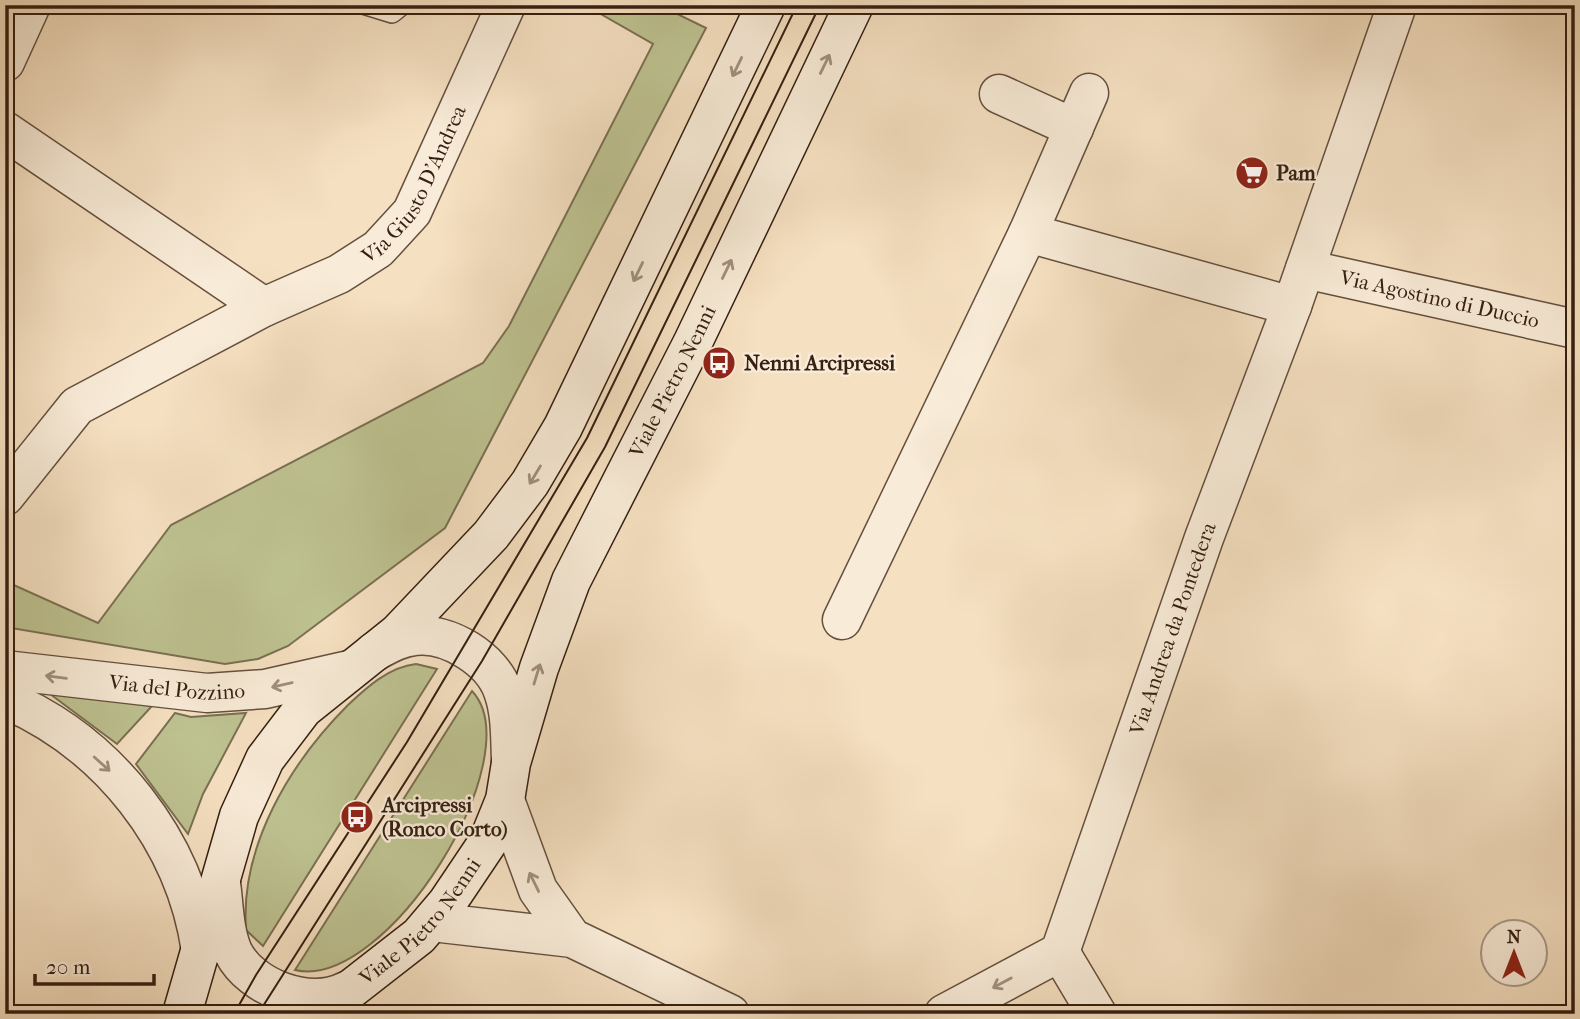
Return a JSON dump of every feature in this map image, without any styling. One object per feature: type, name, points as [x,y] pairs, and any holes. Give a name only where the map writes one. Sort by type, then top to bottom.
[{"type":"street","points":[[5,62],[31,5]]},
{"type":"street","name":"Via Giusto D'Andrea","points":[[5,496],[77,406],[264,307],[339,274],[377,249],[412,212],[506,5]]},
{"type":"street","name":"Viale Pietro Nenni","points":[[182,1014],[244,801],[265,760],[303,709],[398,633],[491,535],[530,484],[563,427],[766,5]]},
{"type":"street","name":"Viale Pietro Nenni","points":[[221,883],[232,950],[249,971],[298,998],[323,998],[332,1002],[391,961],[432,922],[482,852],[505,800],[511,763],[539,668],[571,581],[693,342],[854,5]]},
{"type":"street","name":"Via Andrea da Pontedera","points":[[1060,952],[1204,538],[1292,306],[1397,5]]},
{"type":"street","points":[[842,620],[1028,233],[1089,93]]},
{"type":"street","points":[[999,94],[1074,128]]},
{"type":"street","points":[[5,131],[264,307]]},
{"type":"street","points":[[1028,233],[1292,306]]},
{"type":"street","name":"Via Agostino di Duccio","points":[[1305,269],[1575,329]]},
{"type":"street","name":"Viale Pietro Nenni","points":[[361,661],[410,637],[429,636],[463,648],[482,661],[499,681],[505,699],[511,763]]},
{"type":"street","name":"Via del Pozzino","points":[[5,670],[207,693],[265,689],[361,661]]},
{"type":"street","points":[[5,699],[39,715],[68,735],[119,780],[146,811],[185,889],[201,951]]},
{"type":"street","points":[[505,800],[538,890],[572,938]]},
{"type":"street","points":[[432,922],[572,938],[730,1014]]},
{"type":"street","points":[[944,1014],[1060,952],[1097,1014]]},
{"type":"lane","points":[[366,5],[392,13],[402,5]]},
{"type":"green space","points":[[585,5],[659,5],[706,28],[445,528],[288,646],[258,659],[225,664],[5,627],[5,581],[98,623],[171,525],[483,363],[509,326],[653,44]]},
{"type":"green space","points":[[416,664],[437,669],[263,946],[246,930],[246,899],[260,837],[273,808],[307,753],[348,705],[388,674]]},
{"type":"green space","points":[[46,691],[152,706],[117,744]]},
{"type":"green space","points":[[472,691],[486,723],[483,765],[467,814],[440,863],[407,909],[370,945],[331,967],[295,970]]},
{"type":"green space","points":[[175,713],[191,717],[246,713],[203,794],[188,834],[136,764]]},
{"type":"tram line","points":[[234,1014],[256,975],[407,742],[587,438],[797,5]]},
{"type":"tram line","points":[[258,1014],[482,661],[605,447],[820,5]]},
{"type":"place","name":"Pam","points":[[1252,173]]},
{"type":"place","name":"Nenni Arcipressi","points":[[719,363]]},
{"type":"place","name":"Arcipressi (Ronco Corto)","points":[[357,817]]}]
